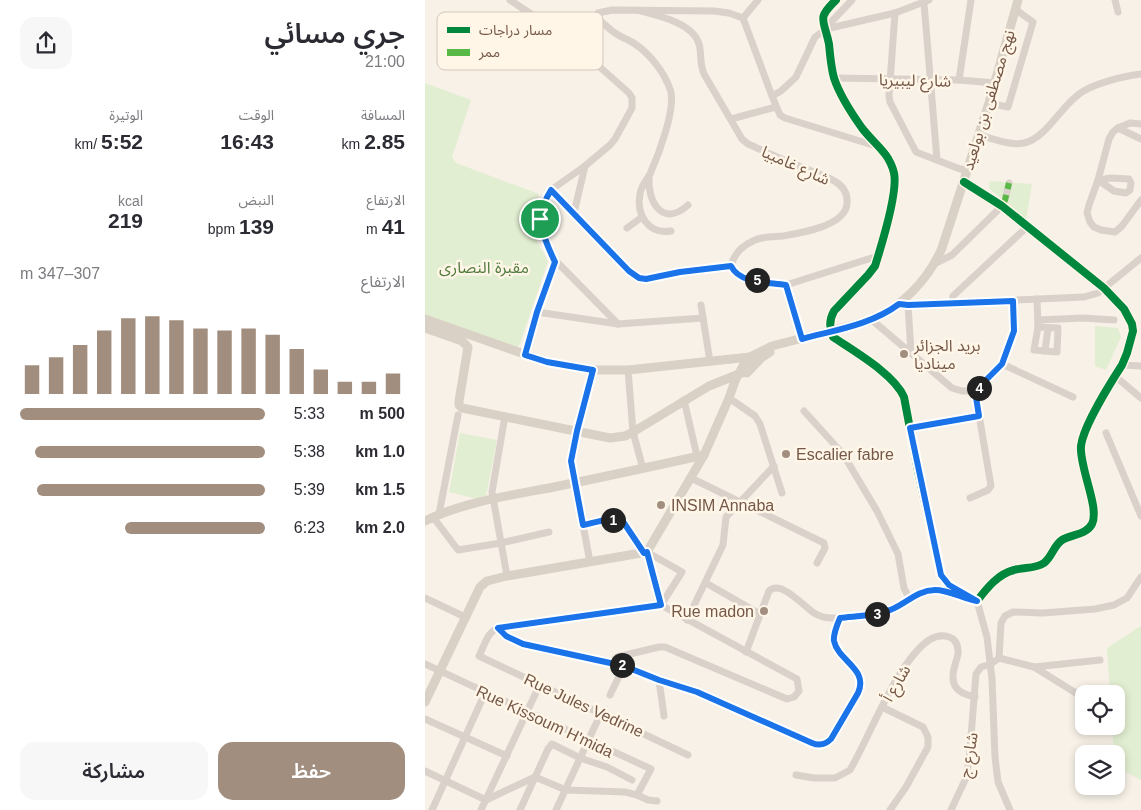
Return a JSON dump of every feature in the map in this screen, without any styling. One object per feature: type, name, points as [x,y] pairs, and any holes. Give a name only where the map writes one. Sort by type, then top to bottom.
[{"type":"main road","name":"نهج مصطفى بن بولعيد","points":[[729,398],[739,373],[750,357],[772,346],[871,320],[904,304],[934,264],[942,248],[964,182],[995,83],[1016,5]]},
{"type":"main road","points":[[425,320],[547,362],[593,370],[628,370],[750,357]]},
{"type":"main road","points":[[425,328],[464,342],[468,347],[459,401],[459,405],[464,408],[610,438],[625,436],[709,386],[749,370]]},
{"type":"main road","name":"نهج مصطفى بن بولعيد","points":[[729,398],[749,370],[767,354],[788,343]]},
{"type":"main road","points":[[729,360],[739,373]]},
{"type":"main road","points":[[425,702],[480,587],[487,581],[645,552],[691,478],[729,398]]},
{"type":"main road","points":[[432,518],[493,499],[700,456]]},
{"type":"street","points":[[510,0],[529,12]]},
{"type":"street","points":[[743,18],[758,0]]},
{"type":"street","points":[[835,0],[823,14],[834,78],[851,112],[877,147],[887,155],[891,163],[895,183],[875,266],[834,311],[830,318],[831,331],[833,337],[896,383],[904,397],[941,575],[949,585],[977,601],[987,636],[991,664],[995,758],[999,782],[1010,810]]},
{"type":"street","points":[[772,96],[781,91],[796,77],[815,37],[826,29],[852,0]]},
{"type":"street","points":[[959,80],[971,0]]},
{"type":"street","points":[[1115,0],[1118,12]]},
{"type":"street","points":[[826,29],[895,13],[927,2],[937,160]]},
{"type":"street","points":[[989,103],[1008,107],[1033,22],[1016,5]]},
{"type":"street","points":[[603,12],[612,10],[714,11],[729,13],[743,18],[780,115],[877,147]]},
{"type":"street","name":"شارع غامبيا","points":[[637,10],[678,23],[694,34],[699,43],[700,65],[743,139],[748,144],[835,182],[843,187],[847,196],[843,216],[833,223],[783,236],[754,240],[738,251],[733,258],[731,266]]},
{"type":"street","points":[[895,13],[890,102],[916,152],[967,170]]},
{"type":"street","points":[[603,23],[644,51],[655,64],[670,89],[671,109],[667,126],[650,173],[641,187],[639,208],[646,224],[660,231],[671,231]]},
{"type":"street","points":[[603,70],[629,93],[633,103],[632,108],[610,145],[585,166],[551,190],[542,212],[541,226],[555,262],[618,324]]},
{"type":"street","points":[[978,135],[1009,142],[1025,143],[1038,135],[1081,92],[1124,76],[1141,74]]},
{"type":"street","name":"شارع ليبيريا","points":[[834,78],[959,80],[995,83]]},
{"type":"street","points":[[731,119],[776,107]]},
{"type":"street","points":[[1141,124],[1130,123],[1113,132],[1109,139],[1087,213],[1094,227],[1115,232],[1122,226],[1141,200]]},
{"type":"street","points":[[1118,128],[1141,139]]},
{"type":"street","points":[[575,213],[585,166]]},
{"type":"street","points":[[650,173],[649,191],[651,200],[661,211],[668,214],[676,214],[688,205]]},
{"type":"street","points":[[964,182],[1001,206],[1104,288],[1129,317],[1137,332],[1122,365],[1086,429],[1081,448],[1081,458],[1094,511],[1092,524],[1085,531],[1063,539],[1056,546],[1049,559],[1041,565],[1014,570],[996,579],[977,601]]},
{"type":"street","points":[[934,264],[952,255],[1001,206],[1005,200],[1009,183]]},
{"type":"street","points":[[551,190],[629,271],[639,278],[646,279],[680,272],[731,266],[734,272],[742,278],[786,285],[878,256]]},
{"type":"street","points":[[627,228],[642,217]]},
{"type":"street","points":[[952,303],[953,296],[1027,227]]},
{"type":"street","points":[[911,352],[904,304],[1085,297],[1098,293],[1141,258]]},
{"type":"street","points":[[525,355],[537,312],[555,262]]},
{"type":"street","points":[[786,285],[802,339]]},
{"type":"street","points":[[1037,299],[1038,323],[1034,350],[1057,352],[1057,328],[1047,328],[1038,323]]},
{"type":"street","points":[[871,320],[952,388],[962,391],[975,391],[1002,364],[1014,331],[1013,301]]},
{"type":"street","points":[[701,305],[710,362]]},
{"type":"street","points":[[537,312],[618,324],[703,318]]},
{"type":"street","points":[[1038,323],[1083,318],[1113,320]]},
{"type":"street","points":[[1045,351],[1047,328]]},
{"type":"street","points":[[1002,364],[1073,397]]},
{"type":"street","points":[[1122,365],[1141,366]]},
{"type":"street","points":[[590,562],[571,461],[593,370]]},
{"type":"street","points":[[628,370],[633,432],[643,469]]},
{"type":"street","points":[[1115,376],[1141,398]]},
{"type":"street","points":[[970,498],[988,490],[991,486],[975,391]]},
{"type":"street","points":[[729,398],[755,416],[760,424],[781,493]]},
{"type":"street","points":[[685,400],[700,456]]},
{"type":"street","points":[[804,411],[843,454],[877,511],[898,554],[904,588],[909,598]]},
{"type":"street","points":[[458,415],[432,518],[458,550],[549,532]]},
{"type":"street","points":[[505,416],[492,485],[507,576]]},
{"type":"street","points":[[910,428],[979,416]]},
{"type":"street","points":[[1106,433],[1141,516]]},
{"type":"street","points":[[687,620],[723,545],[726,517],[774,466]]},
{"type":"street","points":[[691,478],[824,543],[825,548],[817,563]]},
{"type":"street","points":[[583,525],[619,519],[624,523],[645,552],[661,605]]},
{"type":"street","points":[[645,552],[682,572],[661,605]]},
{"type":"street","points":[[991,664],[999,658],[1001,623],[1007,614],[1013,612],[1043,613],[1095,609],[1114,605],[1127,598],[1141,577]]},
{"type":"street","points":[[706,583],[760,614]]},
{"type":"street","points":[[746,652],[769,592],[777,587],[790,594],[815,614],[830,618],[875,615],[892,609],[909,598],[937,590],[977,601]]},
{"type":"street","points":[[425,598],[465,617]]},
{"type":"street","points":[[498,628],[661,605],[797,679],[799,687],[797,694],[791,699],[787,699],[662,647],[617,657],[611,663]]},
{"type":"street","points":[[498,628],[506,636],[523,644],[624,666],[697,692],[815,744],[825,744],[831,739],[861,685],[858,673],[835,644],[834,634],[840,618]]},
{"type":"street","name":"Rue Jules Vedrine","points":[[498,628],[492,630],[479,656],[688,755]]},
{"type":"street","name":"شارع أ","points":[[796,775],[814,778],[835,778],[850,770],[863,748],[882,707],[913,654],[934,637],[941,635],[952,638],[958,648],[953,678],[955,686],[963,694],[975,696]]},
{"type":"street","points":[[999,658],[1034,667],[1075,692]]},
{"type":"street","points":[[1034,667],[1100,660]]},
{"type":"street","name":"Rue Kissoum H'mida","points":[[425,664],[651,769],[637,795]]},
{"type":"street","name":"شارع ج","points":[[951,810],[965,780],[969,761],[977,672],[983,666],[991,664]]},
{"type":"street","points":[[610,695],[624,666]]},
{"type":"street","points":[[659,680],[664,716]]},
{"type":"street","points":[[481,810],[540,684]]},
{"type":"street","points":[[432,810],[485,693]]},
{"type":"street","points":[[882,707],[923,727],[929,742],[906,787],[890,810]]},
{"type":"street","points":[[556,810],[601,713]]},
{"type":"street","points":[[425,719],[507,756]]},
{"type":"street","points":[[520,810],[550,745],[557,745],[580,758],[607,767],[632,780]]},
{"type":"street","points":[[425,771],[486,800]]},
{"type":"street","points":[[486,800],[535,777],[566,790],[625,792],[657,801]]},
{"type":"green space","name":"مقبرة النصارى","points":[[425,83],[471,100],[452,157],[456,163],[539,194],[533,219],[533,234],[548,261],[520,344],[516,349],[425,317]]},
{"type":"green space","points":[[990,181],[1032,184],[1026,220],[989,188]]},
{"type":"green space","points":[[1095,326],[1118,328],[1121,337],[1106,370],[1095,366]]},
{"type":"green space","points":[[460,433],[497,440],[486,496],[477,499],[449,492]]},
{"type":"green space","points":[[1141,626],[1141,780],[1125,772],[1125,745],[1113,745],[1113,735],[1125,735],[1125,685],[1109,685],[1107,648]]},
{"type":"marked path","points":[[1002,206],[1009,183]]},
{"type":"cycle path","points":[[836,0],[826,11],[823,20],[834,78],[842,97],[858,122],[889,159],[895,181],[888,219],[875,266],[834,311],[830,321],[831,330],[833,337],[892,380],[904,397],[941,575],[949,585],[977,601],[998,578],[1014,570],[1044,563],[1059,542],[1079,534],[1092,524],[1094,517],[1092,498],[1083,465],[1081,446],[1092,417],[1122,365],[1133,331],[1132,324],[1124,309],[1104,288],[1002,206],[964,182]]},
{"type":"place","name":"بريد الجزائر ميناديا","points":[[904,354]]},
{"type":"place","name":"Escalier fabre","points":[[786,454]]},
{"type":"place","name":"INSIM Annaba","points":[[661,505]]},
{"type":"place","name":"Rue madon","points":[[764,611]]},
{"type":"route","points":[[551,190],[629,271],[639,278],[646,279],[696,269],[731,266],[734,272],[742,278],[786,285],[802,339],[871,320],[899,304],[1013,301],[1014,331],[1002,364],[975,391],[979,416],[910,428],[917,470],[941,575],[946,583],[977,601],[937,590],[918,594],[892,609],[875,615],[840,618],[834,634],[835,644],[858,673],[861,685],[831,739],[825,744],[812,743],[697,692],[624,666],[523,644],[506,636],[498,628],[661,605],[647,552],[644,553],[624,523],[619,519],[583,525],[571,461],[593,370],[547,362],[525,355],[537,312],[555,262],[547,245],[540,219],[547,196],[551,190]]}]
